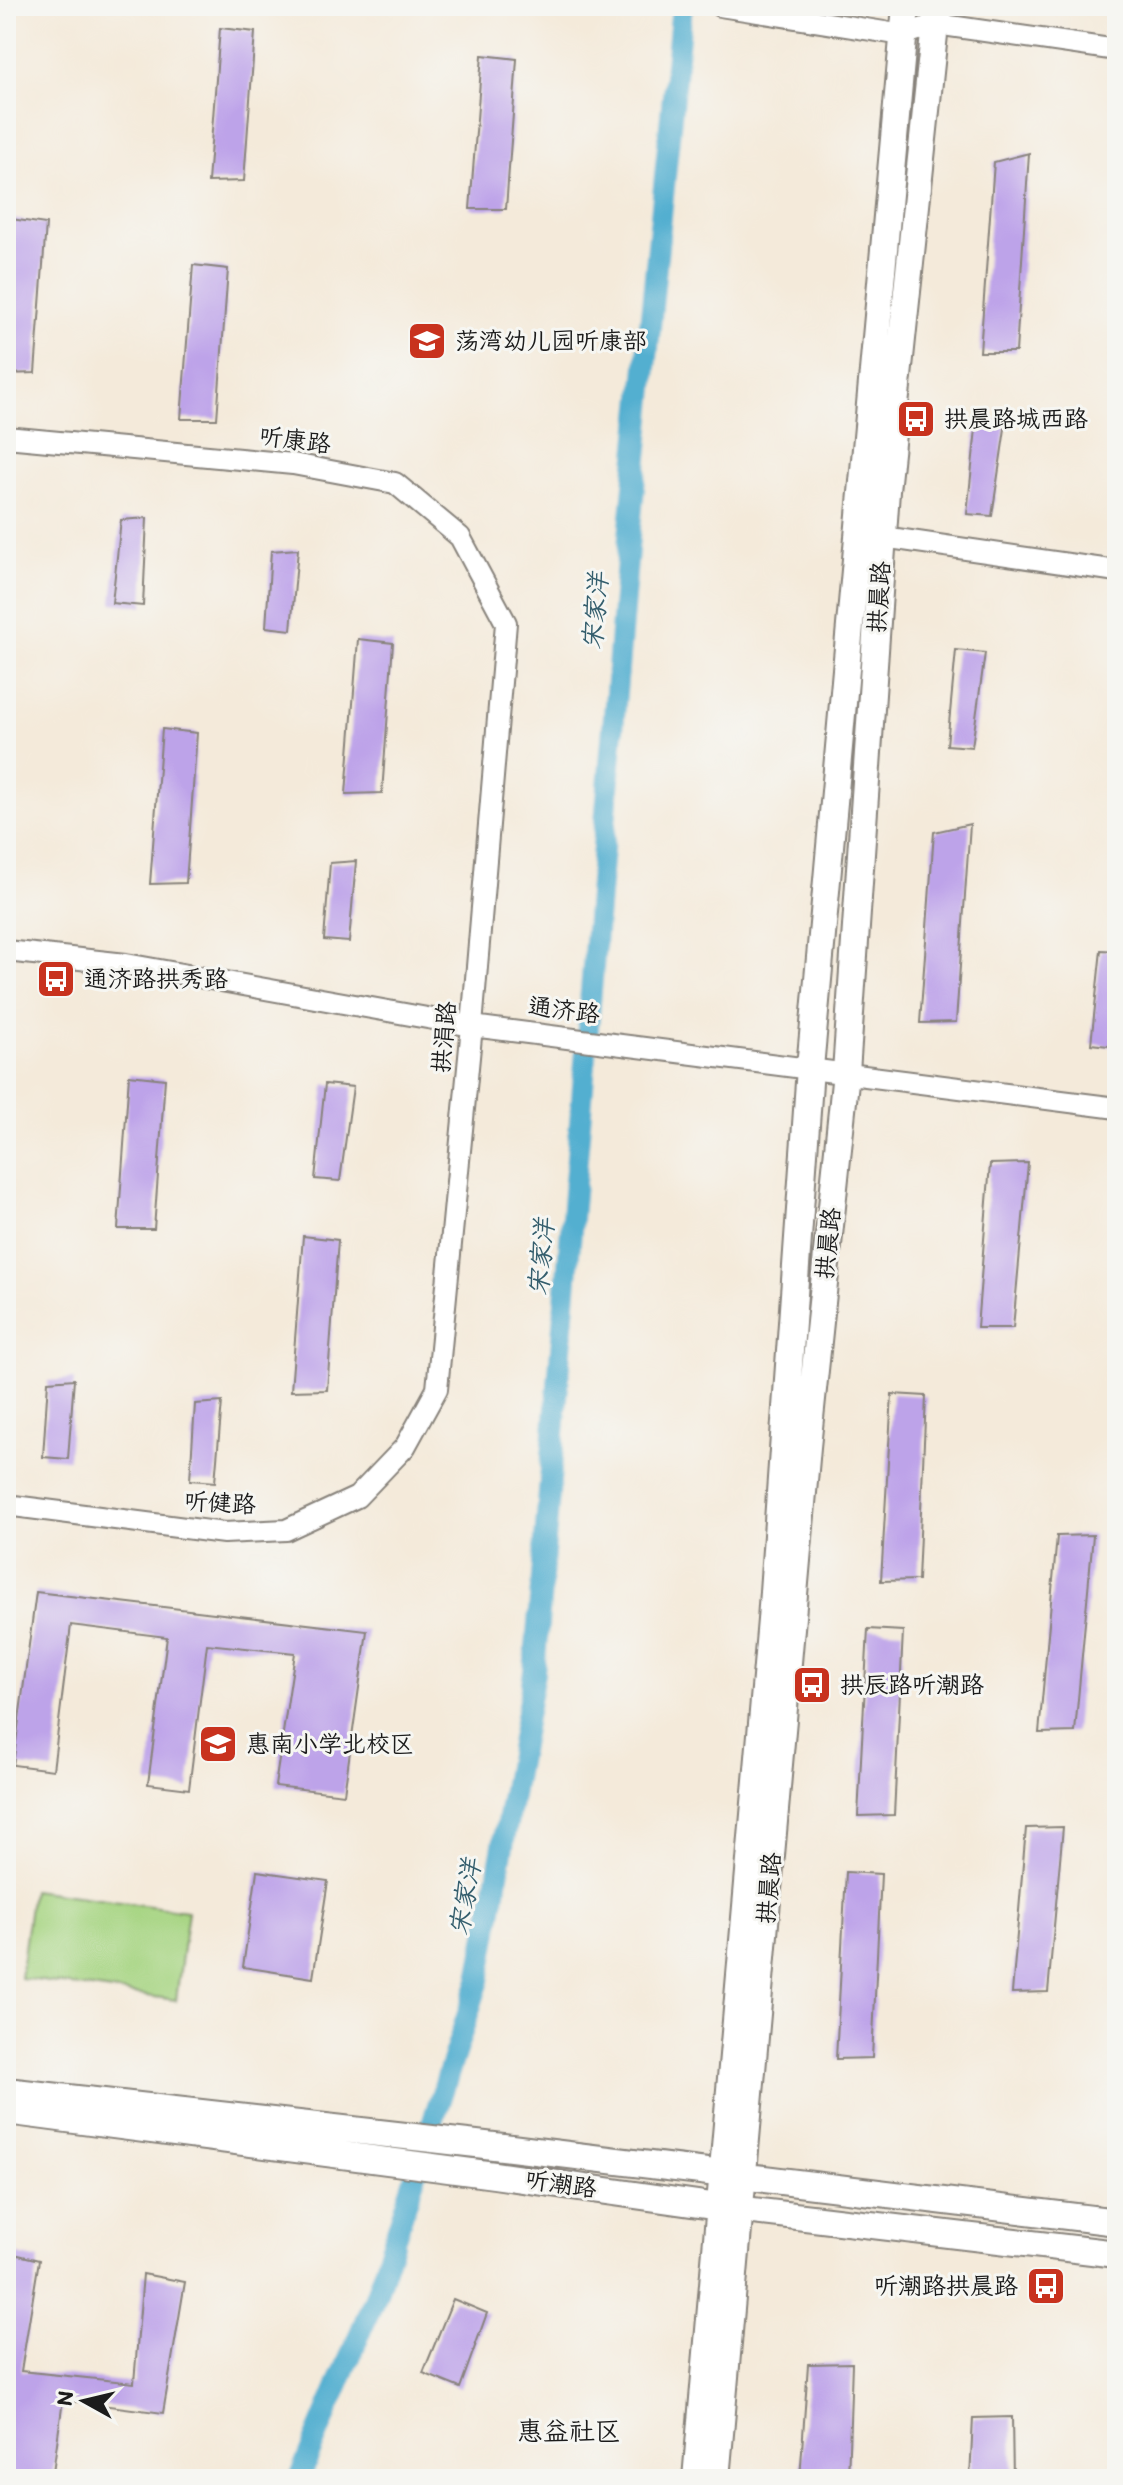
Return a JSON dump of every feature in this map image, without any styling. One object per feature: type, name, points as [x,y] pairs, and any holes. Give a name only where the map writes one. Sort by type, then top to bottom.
[{"type":"main road","name":"拱晨路","points":[[733,2176],[810,1068],[906,6]]},
{"type":"main road","name":"拱晨路","points":[[696,2479],[733,2176],[846,1072],[883,537],[936,15]]},
{"type":"main road","name":"听潮路","points":[[6,2091],[503,2147],[1117,2222]]},
{"type":"main road","name":"听潮路","points":[[6,2111],[729,2208],[1117,2254]]},
{"type":"main road","name":"拱晨路","points":[[716,2479],[729,2208]]},
{"type":"street","points":[[720,6],[903,35],[936,15]]},
{"type":"street","points":[[913,6],[936,15],[1117,50]]},
{"type":"street","name":"听康路","points":[[6,437],[293,464],[395,483],[460,537],[506,623]]},
{"type":"street","points":[[883,537],[1117,571]]},
{"type":"street","name":"拱涓路","points":[[405,1447],[437,1389],[506,623]]},
{"type":"street","name":"通济路","points":[[6,951],[126,964],[472,1026],[1117,1108]]},
{"type":"street","name":"听健路","points":[[6,1505],[224,1533],[286,1530],[357,1497],[405,1447]]},
{"type":"green space","points":[[32,1890],[188,1911],[176,2000],[20,1978]]},
{"type":"building","points":[[220,28],[255,32],[244,181],[208,182]]},
{"type":"building","points":[[482,55],[517,59],[506,209],[470,209]]},
{"type":"building","points":[[1029,153],[1016,352],[980,352],[994,162]]},
{"type":"building","points":[[11,219],[46,224],[35,373],[6,374],[6,284]]},
{"type":"building","points":[[193,265],[228,269],[217,419],[181,419]]},
{"type":"building","points":[[977,419],[1006,422],[992,516],[967,514]]},
{"type":"building","points":[[147,518],[143,606],[112,603],[121,520]]},
{"type":"building","points":[[298,549],[291,630],[266,627],[271,551]]},
{"type":"building","points":[[358,639],[393,643],[382,793],[346,794]]},
{"type":"building","points":[[956,650],[985,653],[972,747],[947,745]]},
{"type":"building","points":[[162,729],[197,733],[186,883],[150,884]]},
{"type":"building","points":[[970,824],[956,1022],[920,1023],[934,832]]},
{"type":"building","points":[[356,861],[349,942],[324,940],[330,863]]},
{"type":"building","points":[[1101,950],[1117,951],[1117,1047],[1091,1044]]},
{"type":"building","points":[[129,1075],[165,1079],[154,1229],[118,1229]]},
{"type":"building","points":[[325,1084],[353,1087],[340,1181],[315,1179]]},
{"type":"building","points":[[1028,1163],[1013,1328],[977,1328],[990,1164]]},
{"type":"building","points":[[303,1236],[338,1240],[327,1390],[291,1391]]},
{"type":"building","points":[[74,1379],[68,1459],[43,1457],[48,1381]]},
{"type":"building","points":[[892,1394],[926,1396],[918,1580],[881,1581]]},
{"type":"building","points":[[222,1402],[215,1482],[190,1480],[195,1404]]},
{"type":"building","points":[[1093,1535],[1075,1732],[1039,1733],[1057,1536]]},
{"type":"building","points":[[36,1592],[367,1631],[344,1794],[275,1786],[295,1653],[207,1644],[189,1789],[148,1784],[167,1637],[71,1625],[53,1770],[13,1765]]},
{"type":"building","points":[[868,1629],[903,1631],[894,1815],[858,1816]]},
{"type":"building","points":[[1063,1827],[1048,1992],[1012,1993],[1026,1828]]},
{"type":"building","points":[[257,1871],[328,1881],[313,1978],[243,1967]]},
{"type":"building","points":[[846,1872],[881,1874],[872,2058],[836,2059]]},
{"type":"building","points":[[6,2252],[39,2260],[21,2371],[134,2383],[143,2274],[185,2282],[163,2413],[63,2400],[52,2479],[6,2479]]},
{"type":"building","points":[[453,2299],[487,2313],[460,2388],[423,2373]]},
{"type":"building","points":[[852,2363],[848,2479],[800,2479],[808,2364]]},
{"type":"building","points":[[1012,2417],[1013,2479],[970,2479],[973,2418]]},
{"type":"waterway","name":"宋家洋","points":[[299,2479],[376,2295],[479,1980],[534,1672],[629,537],[682,6]]},
{"type":"place","name":"荡湾幼儿园听康部","points":[[427,341]]},
{"type":"place","name":"拱晨路城西路","points":[[916,419]]},
{"type":"place","name":"通济路拱秀路","points":[[56,979]]},
{"type":"place","name":"拱辰路听潮路","points":[[812,1685]]},
{"type":"place","name":"惠南小学北校区","points":[[218,1744]]},
{"type":"place","name":"听潮路拱晨路","points":[[1046,2286]]},
{"type":"district","name":"惠益社区","points":[[569,2431]]}]
